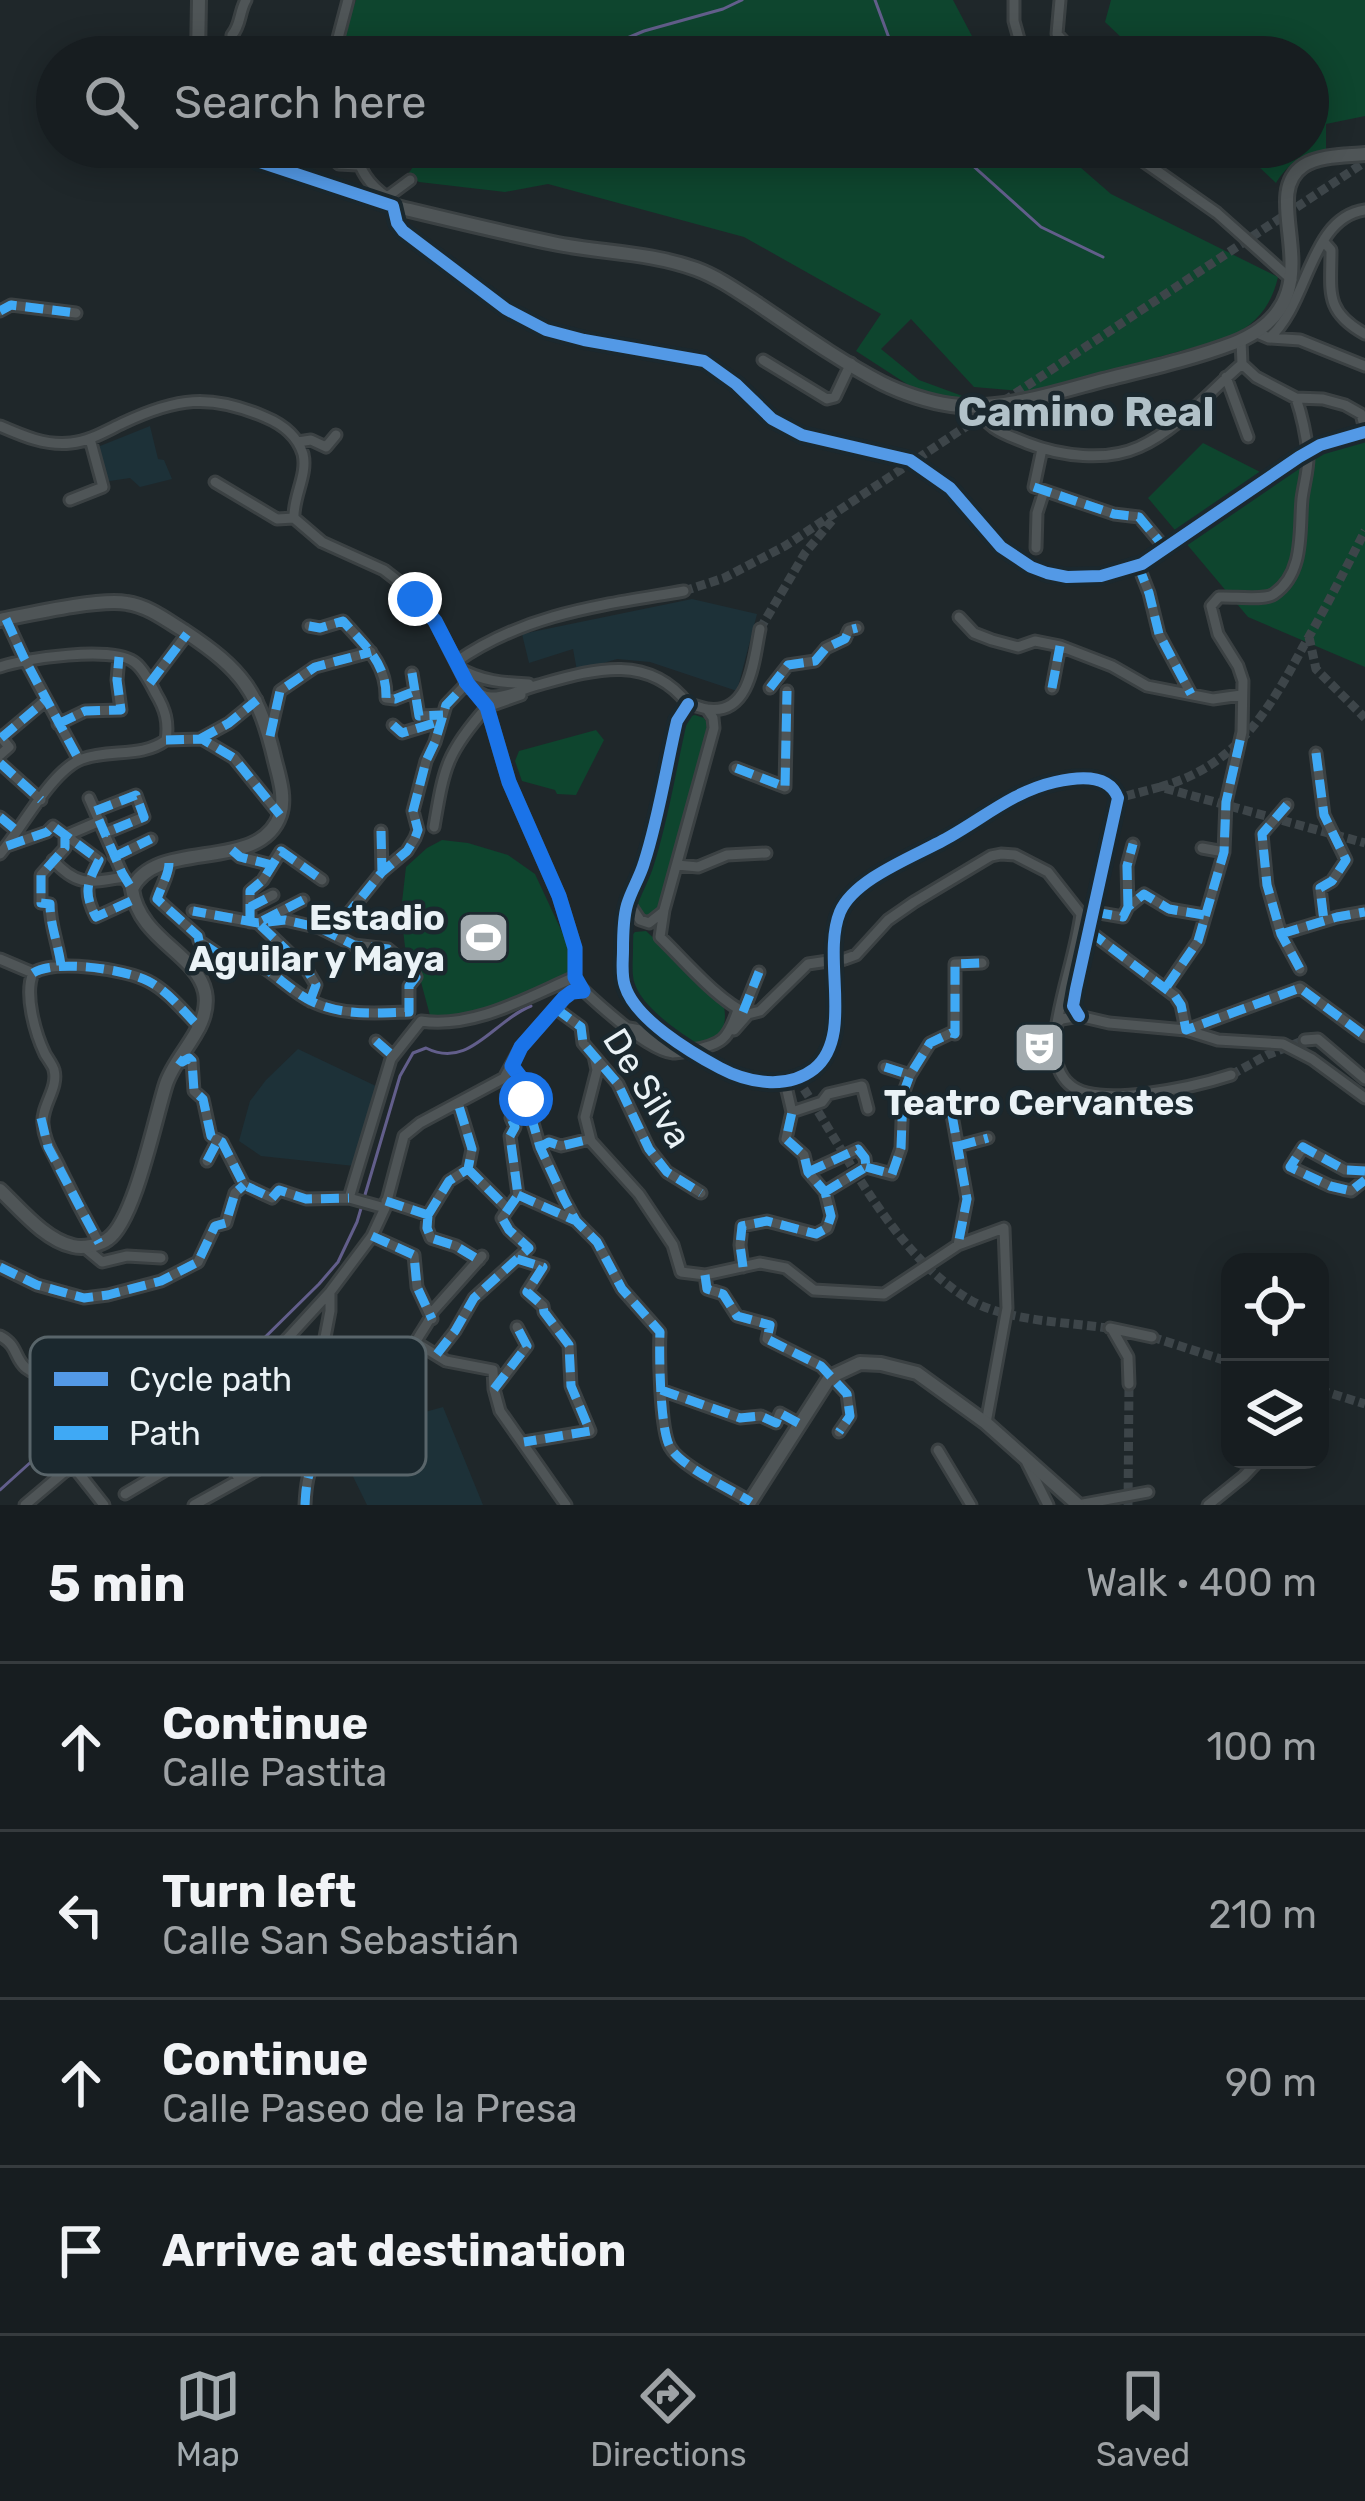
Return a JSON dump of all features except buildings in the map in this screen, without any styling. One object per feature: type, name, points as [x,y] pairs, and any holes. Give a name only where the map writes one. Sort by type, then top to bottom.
[{"type":"street","points":[[198,36],[199,0]]},
{"type":"street","points":[[232,36],[246,0]]},
{"type":"street","points":[[339,36],[348,0]]},
{"type":"street","points":[[1014,0],[1019,36]]},
{"type":"street","points":[[1059,36],[1060,0]]},
{"type":"street","points":[[1329,158],[1365,154]]},
{"type":"street","points":[[281,168],[389,203],[554,243],[648,255],[702,271],[884,384],[953,405],[1034,398],[1172,363],[1255,332],[1278,312],[1292,280],[1287,196],[1290,179],[1300,168]]},
{"type":"street","points":[[359,168],[389,203],[404,231],[525,320],[563,336],[704,361],[772,419],[802,435],[910,460],[962,500],[1000,547],[1031,566],[1066,577],[1101,577],[1138,565],[1299,457],[1365,430],[1360,414],[1345,405],[1296,398],[1256,377],[1242,364],[1241,340]]},
{"type":"street","points":[[1153,168],[1217,213],[1292,280]]},
{"type":"street","points":[[389,203],[410,180]]},
{"type":"street","points":[[1269,338],[1281,328],[1323,241],[1348,214],[1365,209]]},
{"type":"street","points":[[1323,241],[1331,250],[1331,301],[1347,324],[1365,334]]},
{"type":"street","points":[[0,311],[11,305],[76,313]]},
{"type":"street","points":[[1255,332],[1300,340],[1365,367]]},
{"type":"street","points":[[763,360],[826,399],[835,397],[851,363]]},
{"type":"street","points":[[976,405],[984,421],[1001,433],[1042,449],[1069,455],[1110,454],[1137,448],[1183,418],[1242,364]]},
{"type":"street","points":[[1226,377],[1248,437]]},
{"type":"street","points":[[1167,986],[1198,941],[1224,852],[1226,802],[1242,732],[1243,681],[1218,634],[1211,606],[1220,597],[1266,598],[1292,573],[1309,460],[1296,398]]},
{"type":"street","points":[[0,426],[62,444],[90,439],[179,401],[232,405],[273,420],[298,442],[304,464],[294,518]]},
{"type":"street","points":[[298,442],[311,440],[326,447],[336,435]]},
{"type":"street","points":[[70,500],[103,487],[90,439]]},
{"type":"street","points":[[1036,548],[1042,449]]},
{"type":"street","points":[[215,482],[277,519],[294,518],[322,542],[384,570],[435,621],[467,683],[487,707],[509,782],[559,896],[575,948],[575,977],[583,991],[658,1049],[674,1053],[709,1048],[721,1041],[743,1012],[759,972]]},
{"type":"street","points":[[1039,489],[1114,514],[1139,517],[1165,548]]},
{"type":"street","points":[[1138,565],[1159,634],[1191,694]]},
{"type":"street","points":[[457,665],[472,650],[524,624],[685,591]]},
{"type":"street","points":[[3,850],[53,826],[99,860],[88,884],[88,901],[96,917],[148,868],[232,850],[260,839],[280,814],[280,781],[270,736],[257,700],[237,671],[187,634],[132,603],[3,619],[79,760]]},
{"type":"street","points":[[959,617],[974,633],[992,640],[1018,647],[1035,641],[1060,646],[1147,686],[1213,699],[1241,694]]},
{"type":"street","points":[[310,626],[343,621],[371,652],[387,680],[386,698],[413,692]]},
{"type":"street","points":[[770,688],[788,665],[815,661],[857,628]]},
{"type":"street","points":[[467,683],[489,698],[626,668],[669,683],[688,704],[706,709],[728,705],[745,692],[760,629]]},
{"type":"street","points":[[150,683],[187,634]]},
{"type":"street","points":[[1052,688],[1060,646]]},
{"type":"street","points":[[270,736],[280,691],[315,667],[371,652]]},
{"type":"street","points":[[0,667],[24,658],[93,655],[134,662],[165,712],[166,740]]},
{"type":"street","points":[[58,724],[85,711],[121,710],[119,657]]},
{"type":"street","points":[[457,665],[472,676],[540,684]]},
{"type":"street","points":[[412,673],[419,716],[442,718]]},
{"type":"street","points":[[320,928],[344,919],[382,872],[407,851],[418,830],[413,811],[446,705],[467,683]]},
{"type":"street","points":[[434,827],[452,751],[487,707],[540,684]]},
{"type":"street","points":[[736,768],[785,787],[787,692]]},
{"type":"street","points":[[41,800],[0,759],[9,747],[1,737],[46,700]]},
{"type":"street","points":[[3,850],[56,776],[79,760],[144,751],[166,740],[200,739],[257,700]]},
{"type":"street","points":[[688,704],[679,715],[645,860],[628,902],[623,979],[629,996],[656,1025],[687,1051],[732,1074],[775,1083],[790,1080],[823,1060],[834,1039],[834,932],[846,902],[886,871],[1003,802]]},
{"type":"street","points":[[660,938],[714,728],[706,709]]},
{"type":"street","points":[[394,725],[402,733],[442,718]]},
{"type":"street","points":[[200,739],[234,758],[280,814]]},
{"type":"street","points":[[1316,753],[1324,815],[1346,860],[1332,881],[1320,888],[1324,921]]},
{"type":"street","points":[[1103,782],[1122,797],[1057,1024],[1060,1073],[1083,1093],[1149,1094],[1190,1089],[1231,1075]]},
{"type":"street","points":[[65,836],[136,795],[144,817],[105,833]]},
{"type":"street","points":[[0,1190],[59,1241],[91,1245],[106,1241],[119,1228],[131,1202],[169,1075],[200,1028],[206,996],[201,980],[140,916],[89,798]]},
{"type":"street","points":[[1287,805],[1262,834],[1267,885],[1281,934],[1300,969]]},
{"type":"street","points":[[0,818],[17,831]]},
{"type":"street","points":[[381,831],[382,872]]},
{"type":"street","points":[[61,965],[50,904],[41,903],[40,875],[65,848],[65,836]]},
{"type":"street","points":[[115,856],[151,839]]},
{"type":"street","points":[[1129,907],[1126,866],[1133,844]]},
{"type":"street","points":[[1202,848],[1224,852]]},
{"type":"street","points":[[232,850],[239,857],[272,865]]},
{"type":"street","points":[[310,1001],[316,985],[307,970],[254,922],[250,891],[263,880],[281,850],[322,880]]},
{"type":"street","points":[[676,865],[698,867],[727,855],[766,853]]},
{"type":"street","points":[[623,928],[640,924],[743,1012],[760,1011],[808,964],[851,957],[901,911],[991,856],[1015,855],[1048,872],[1089,914],[1123,917],[1144,894],[1169,909],[1204,915]]},
{"type":"street","points":[[53,860],[66,874],[88,884],[130,889]]},
{"type":"street","points":[[169,862],[170,872],[157,899],[220,956],[236,954],[310,1001],[350,1013],[409,1012],[410,986],[416,977],[388,950],[354,945],[320,928],[285,920],[254,922],[193,911]]},
{"type":"street","points":[[250,907],[273,895]]},
{"type":"street","points":[[254,922],[303,899]]},
{"type":"street","points":[[628,902],[640,920],[649,923],[664,910]]},
{"type":"street","points":[[1281,934],[1365,912]]},
{"type":"street","points":[[1079,1016],[1073,1003],[1089,914]]},
{"type":"street","points":[[1089,931],[1175,996],[1186,1030]]},
{"type":"street","points":[[0,959],[33,973]]},
{"type":"street","points":[[826,1192],[866,1167],[892,1174],[902,1148],[903,1094],[910,1075],[930,1043],[955,1034],[955,964],[982,963]]},
{"type":"street","points":[[161,1258],[127,1256],[102,1262],[91,1245],[48,1147],[41,1118],[55,1079],[54,1068],[36,1032],[27,986],[33,973],[49,965],[93,968],[151,982],[200,1028]]},
{"type":"street","points":[[352,1199],[394,1056],[422,1021],[440,1024],[506,1007],[575,977]]},
{"type":"street","points":[[1186,1030],[1300,988],[1365,1036]]},
{"type":"street","points":[[289,1337],[372,1236],[404,1136],[504,1078],[521,1047],[555,1008],[572,992],[583,991]]},
{"type":"street","name":"De Silva","points":[[555,1008],[581,1027],[584,1043],[618,1084],[649,1149],[667,1172],[701,1193]]},
{"type":"street","points":[[712,1063],[743,1012]]},
{"type":"street","points":[[1057,1024],[1079,1016],[1186,1030],[1218,1040],[1283,1044],[1365,1098]]},
{"type":"street","points":[[1305,1040],[1318,1039],[1365,1078]]},
{"type":"street","points":[[376,1042],[394,1056]]},
{"type":"street","points":[[594,1056],[597,1070],[585,1117],[590,1139],[639,1194],[674,1245],[681,1272],[705,1275],[760,1263],[786,1268],[814,1290],[884,1294],[958,1245],[1005,1229],[1007,1308],[986,1423]]},
{"type":"street","points":[[178,1059],[192,1060],[194,1090],[203,1099],[212,1136],[222,1142],[244,1185],[272,1198],[279,1190],[306,1199],[352,1199],[428,1215]]},
{"type":"street","points":[[512,1066],[525,1083],[540,1147],[576,1220],[597,1241],[622,1289],[659,1332],[670,1448],[686,1462],[749,1503],[830,1377],[860,1363],[917,1373],[986,1423],[1078,1505],[1148,1492]]},
{"type":"street","points":[[885,1067],[910,1075]]},
{"type":"street","points":[[790,1080],[804,1089]]},
{"type":"street","points":[[743,1267],[742,1226],[767,1221],[816,1234],[827,1228],[831,1216],[826,1192],[808,1172],[804,1155],[787,1139],[792,1112],[790,1080]]},
{"type":"street","points":[[792,1112],[821,1102],[828,1094],[862,1086],[868,1109]]},
{"type":"street","points":[[437,1354],[474,1298],[529,1248],[502,1218],[518,1195],[511,1118],[526,1099]]},
{"type":"street","points":[[419,1337],[433,1311],[481,1258],[431,1238],[427,1228],[428,1215],[448,1180],[468,1169],[472,1149],[458,1103]]},
{"type":"street","points":[[952,1115],[967,1199],[958,1245]]},
{"type":"street","points":[[958,1146],[988,1138]]},
{"type":"street","points":[[540,1147],[590,1139]]},
{"type":"street","points":[[207,1161],[218,1140]]},
{"type":"street","points":[[1365,1171],[1346,1170],[1303,1147],[1290,1167],[1365,1196]]},
{"type":"street","points":[[808,1172],[858,1149],[866,1167]]},
{"type":"street","points":[[468,1169],[508,1209]]},
{"type":"street","points":[[1351,1191],[1365,1180]]},
{"type":"street","points":[[0,1267],[37,1285],[84,1298],[161,1281],[198,1262],[215,1226],[226,1223],[235,1193],[244,1185]]},
{"type":"street","points":[[518,1195],[576,1220]]},
{"type":"street","points":[[372,1236],[414,1255],[418,1287],[432,1318]]},
{"type":"street","points":[[517,1259],[543,1267],[527,1292],[543,1306],[569,1345],[571,1386],[590,1431],[524,1442]]},
{"type":"street","points":[[705,1275],[707,1288],[723,1294],[737,1316],[770,1324],[767,1339],[820,1366],[847,1394],[850,1415],[838,1432]]},
{"type":"street","points":[[325,1337],[330,1292]]},
{"type":"street","points":[[494,1389],[527,1346],[517,1327]]},
{"type":"street","points":[[1129,1384],[1128,1357],[1110,1328],[1152,1337]]},
{"type":"street","points":[[0,1336],[11,1342],[22,1366],[30,1371]]},
{"type":"street","points":[[426,1348],[446,1361],[493,1370],[500,1411],[566,1505]]},
{"type":"street","points":[[662,1390],[740,1418],[761,1415],[776,1423],[780,1413],[800,1424]]},
{"type":"street","points":[[938,1450],[971,1505]]},
{"type":"street","points":[[1024,1458],[1048,1505]]},
{"type":"street","points":[[1208,1504],[1251,1469]]},
{"type":"street","points":[[26,1505],[63,1475]]},
{"type":"street","points":[[80,1475],[104,1505]]},
{"type":"street","points":[[125,1494],[156,1475]]},
{"type":"street","points":[[237,1475],[239,1479]]},
{"type":"street","points":[[194,1505],[247,1475]]},
{"type":"street","points":[[219,1490],[220,1505]]},
{"type":"shaded area","points":[[150,426],[158,459],[164,460],[172,479],[140,487],[130,478],[103,482],[95,448]]},
{"type":"shaded area","points":[[692,599],[757,614],[737,691],[650,662],[617,659],[577,671],[573,649],[529,663],[522,634]]},
{"type":"shaded area","points":[[298,1049],[378,1087],[354,1166],[261,1156],[239,1141],[250,1101]]},
{"type":"shaded area","points":[[443,1407],[483,1505],[367,1505],[352,1475],[426,1475],[426,1412]]},
{"type":"green space","points":[[356,0],[953,0],[972,36],[343,36]]},
{"type":"green space","points":[[1111,0],[1365,0],[1365,116],[1329,123],[1329,36],[1120,36],[1105,22]]},
{"type":"green space","points":[[412,168],[1081,168],[1111,194],[1278,277],[1261,313],[1228,338],[1031,392],[974,387],[911,319],[881,349],[919,380],[968,398],[937,396],[916,390],[856,351],[881,314],[744,237],[548,184],[505,192],[419,182],[408,174]]},
{"type":"green space","points":[[1260,168],[1288,168],[1276,183]]},
{"type":"green space","points":[[1365,426],[1365,667],[1248,617],[1148,498],[1203,443],[1278,481]]},
{"type":"green space","points":[[695,715],[704,718],[711,729],[661,909],[645,916],[636,905],[678,726]]},
{"type":"green space","points":[[596,730],[604,740],[576,795],[557,794],[522,781],[515,761],[519,751]]},
{"type":"green space","name":"Estadio Aguilar y Maya","points":[[442,840],[508,855],[535,874],[569,947],[569,976],[485,1010],[431,1019],[418,971],[405,947],[401,911],[406,867]]},
{"type":"green space","points":[[646,931],[722,1001],[724,1026],[716,1039],[701,1045],[684,1042],[665,1030],[633,994],[627,976],[628,943],[635,932]]},
{"type":"waterway","points":[[632,36],[742,0]]},
{"type":"waterway","points":[[875,0],[888,36]]},
{"type":"waterway","points":[[975,168],[1041,227],[1103,257]]},
{"type":"waterway","points":[[265,1337],[338,1262],[357,1222],[400,1076],[413,1053],[426,1048],[441,1053],[468,1048],[531,1006]]},
{"type":"waterway","points":[[0,1490],[30,1463]]},
{"type":"tunnel","points":[[1004,401],[1365,162]]},
{"type":"tunnel","points":[[684,591],[724,578],[785,546],[985,414]]},
{"type":"tunnel","points":[[760,629],[805,553],[834,518]]},
{"type":"tunnel","points":[[1160,787],[1209,765],[1247,734],[1290,671],[1365,531]]},
{"type":"tunnel","points":[[1309,637],[1316,669],[1365,718]]},
{"type":"tunnel","points":[[1003,802],[1051,783],[1103,782]]},
{"type":"tunnel","points":[[1126,796],[1160,787],[1365,843]]},
{"type":"tunnel","points":[[1231,1075],[1305,1040]]},
{"type":"tunnel","points":[[804,1089],[876,1205],[944,1281],[970,1300],[1001,1312],[1107,1328]]},
{"type":"tunnel","points":[[1152,1337],[1227,1361]]},
{"type":"tunnel","points":[[1128,1505],[1129,1384]]},
{"type":"tunnel","points":[[1329,1393],[1365,1404]]},
{"type":"marked path","points":[[0,311],[11,305],[76,313]]},
{"type":"marked path","points":[[1034,487],[1114,514],[1139,517],[1165,548]]},
{"type":"marked path","points":[[1138,565],[1159,634],[1191,694]]},
{"type":"marked path","points":[[6,619],[79,760]]},
{"type":"marked path","points":[[309,626],[343,621],[379,665],[386,698],[413,692]]},
{"type":"marked path","points":[[770,688],[788,665],[815,661],[857,628]]},
{"type":"marked path","points":[[150,683],[187,634]]},
{"type":"marked path","points":[[1052,688],[1060,646]]},
{"type":"marked path","points":[[270,736],[280,691],[315,667],[371,652]]},
{"type":"marked path","points":[[58,724],[85,711],[121,710],[119,657]]},
{"type":"marked path","points":[[412,673],[419,716],[443,715]]},
{"type":"marked path","points":[[320,928],[344,919],[415,838],[413,811],[426,761],[446,705],[467,683]]},
{"type":"marked path","points":[[736,768],[785,787],[787,691]]},
{"type":"marked path","points":[[1,738],[46,700]]},
{"type":"marked path","points":[[200,739],[257,700]]},
{"type":"marked path","points":[[393,725],[402,733],[441,721]]},
{"type":"marked path","points":[[1167,986],[1198,941],[1224,852],[1226,802],[1242,732]]},
{"type":"marked path","points":[[166,740],[202,739],[234,758],[280,815]]},
{"type":"marked path","points":[[1316,753],[1324,815],[1346,860],[1332,881],[1320,888],[1324,921]]},
{"type":"marked path","points":[[0,763],[41,800]]},
{"type":"marked path","points":[[95,811],[136,795],[144,817],[105,833]]},
{"type":"marked path","points":[[1287,805],[1262,834],[1267,885],[1281,934],[1300,969]]},
{"type":"marked path","points":[[0,817],[17,831]]},
{"type":"marked path","points":[[99,820],[132,889]]},
{"type":"marked path","points":[[7,846],[53,826],[99,860],[88,888],[96,917],[133,900]]},
{"type":"marked path","points":[[381,831],[382,872]]},
{"type":"marked path","points":[[61,965],[50,904],[41,903],[41,875],[65,848],[65,836]]},
{"type":"marked path","points":[[114,857],[151,839]]},
{"type":"marked path","points":[[1128,907],[1127,866],[1133,844]]},
{"type":"marked path","points":[[232,850],[240,857],[272,865]]},
{"type":"marked path","points":[[250,922],[250,891],[281,851],[322,880]]},
{"type":"marked path","points":[[169,863],[157,899],[221,956],[258,964],[302,996],[336,1010],[409,1012],[409,986],[416,977],[388,949],[354,945],[320,928],[285,920],[258,923],[193,911]]},
{"type":"marked path","points":[[1094,912],[1123,917],[1144,894],[1169,909],[1204,915]]},
{"type":"marked path","points":[[250,907],[273,895]]},
{"type":"marked path","points":[[303,900],[258,923],[307,970],[316,985],[310,1001]]},
{"type":"marked path","points":[[1281,934],[1365,912]]},
{"type":"marked path","points":[[1089,931],[1175,996],[1186,1030],[1300,988],[1365,1036]]},
{"type":"marked path","points":[[866,1167],[892,1174],[901,1148],[903,1094],[910,1075],[930,1043],[955,1034],[955,964],[982,963]]},
{"type":"marked path","points":[[33,973],[73,966],[137,977],[162,990],[200,1028]]},
{"type":"marked path","points":[[743,1012],[759,972]]},
{"type":"marked path","points":[[555,1008],[581,1027],[583,1043],[618,1084],[649,1149],[667,1172],[701,1193]]},
{"type":"marked path","points":[[376,1041],[393,1056]]},
{"type":"marked path","points":[[178,1059],[192,1061],[194,1091],[203,1099],[211,1136],[222,1142],[244,1185],[272,1198],[279,1190],[306,1199],[349,1198]]},
{"type":"marked path","points":[[512,1067],[525,1083],[540,1147],[576,1221],[597,1242],[622,1289],[660,1332],[662,1409],[670,1447],[695,1470],[751,1502]]},
{"type":"marked path","points":[[885,1067],[910,1075]]},
{"type":"marked path","points":[[437,1354],[474,1298],[529,1248],[502,1218],[518,1195],[511,1118],[526,1099]]},
{"type":"marked path","points":[[428,1215],[449,1181],[468,1169],[472,1149],[458,1103]]},
{"type":"marked path","points":[[743,1267],[742,1226],[767,1221],[816,1234],[827,1228],[831,1216],[825,1192],[808,1172],[804,1155],[786,1139],[792,1112]]},
{"type":"marked path","points":[[952,1115],[967,1199],[958,1245]]},
{"type":"marked path","points":[[41,1118],[48,1147],[99,1243]]},
{"type":"marked path","points":[[958,1146],[988,1138]]},
{"type":"marked path","points":[[540,1147],[590,1139]]},
{"type":"marked path","points":[[207,1161],[218,1140]]},
{"type":"marked path","points":[[1365,1171],[1345,1170],[1303,1147],[1290,1167],[1351,1191],[1365,1180]]},
{"type":"marked path","points":[[808,1172],[858,1149],[866,1167]]},
{"type":"marked path","points":[[825,1192],[866,1167]]},
{"type":"marked path","points":[[468,1169],[508,1209]]},
{"type":"marked path","points":[[0,1267],[37,1285],[84,1298],[161,1281],[198,1262],[215,1226],[226,1223],[235,1193],[244,1185]]},
{"type":"marked path","points":[[518,1195],[576,1221]]},
{"type":"marked path","points":[[386,1201],[428,1215]]},
{"type":"marked path","points":[[428,1215],[431,1238],[479,1260]]},
{"type":"marked path","points":[[372,1236],[414,1255],[417,1287],[432,1319]]},
{"type":"marked path","points":[[517,1259],[543,1267],[527,1292],[543,1306],[569,1345],[571,1386],[590,1431],[524,1442]]},
{"type":"marked path","points":[[705,1275],[707,1289],[723,1294],[737,1316],[770,1325],[767,1339],[821,1366],[847,1394],[850,1416],[839,1432]]},
{"type":"marked path","points":[[494,1389],[527,1346],[517,1327]]},
{"type":"marked path","points":[[661,1390],[740,1418],[761,1416],[776,1423],[780,1413],[800,1424]]},
{"type":"marked path","points":[[305,1505],[309,1475]]},
{"type":"cycle path","points":[[278,168],[393,206],[403,231],[506,309],[546,330],[704,361],[772,419],[802,435],[910,460],[950,488],[1001,547],[1047,573],[1101,576],[1142,564],[1299,457],[1320,445],[1365,432]]},
{"type":"cycle path","points":[[688,704],[677,721],[654,828],[624,927],[625,986],[640,1010],[665,1033],[743,1077],[780,1082],[803,1076],[826,1055],[833,1037],[835,931],[848,899],[889,868],[1014,798],[1040,786],[1082,778],[1107,784],[1118,798],[1076,989],[1073,1006],[1079,1016]]},
{"type":"place","name":"Estadio Aguilar y Maya","points":[[484,938]]},
{"type":"place","name":"Teatro Cervantes","points":[[1039,1047]]},
{"type":"district","name":"Camino Real","points":[[1086,411]]},
{"type":"route","points":[[415,599],[435,621],[467,683],[487,707],[509,782],[559,896],[575,948],[575,977],[583,991],[564,998],[521,1047],[512,1066],[525,1083],[526,1099]]}]
